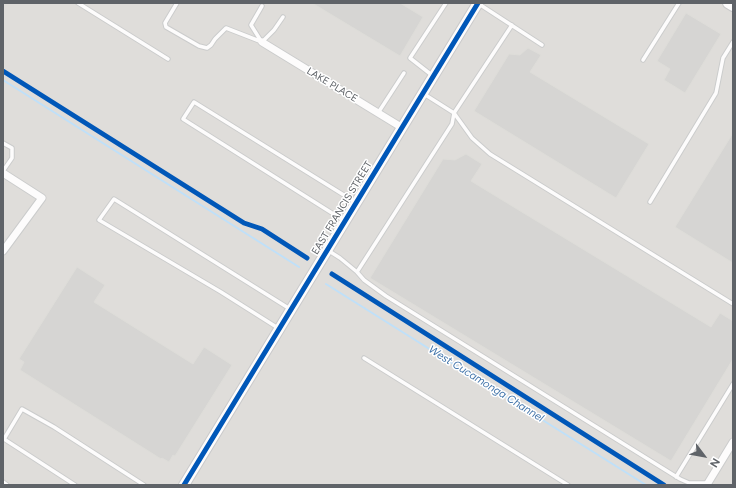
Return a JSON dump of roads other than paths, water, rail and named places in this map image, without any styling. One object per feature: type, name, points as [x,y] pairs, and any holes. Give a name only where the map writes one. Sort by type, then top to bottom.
[{"type":"street","name":"EAST FRANCIS STREET","points":[[184,485],[477,3]]},
{"type":"street","points":[[728,3],[733,6]]},
{"type":"street","name":"LAKE PLACE","points":[[262,42],[402,127]]},
{"type":"street","points":[[3,172],[42,198],[3,251]]},
{"type":"street","points":[[708,484],[733,442]]},
{"type":"lane","points":[[78,3],[168,59]]},
{"type":"lane","points":[[177,3],[165,23],[166,27],[199,46],[207,48],[211,46],[215,39],[226,28],[262,42]]},
{"type":"lane","points":[[433,76],[410,58],[446,3]]},
{"type":"lane","points":[[477,3],[542,45]]},
{"type":"lane","points":[[643,60],[679,3]]},
{"type":"lane","points":[[262,6],[251,24],[262,42]]},
{"type":"lane","points":[[262,42],[274,30],[283,17]]},
{"type":"lane","points":[[357,272],[452,124],[454,113],[512,25]]},
{"type":"lane","points":[[650,202],[716,93],[723,58],[733,42]]},
{"type":"lane","points":[[378,113],[404,73]]},
{"type":"lane","points":[[423,93],[454,113],[472,138],[490,154],[733,304]]},
{"type":"lane","points":[[345,221],[183,119],[194,102],[356,202]]},
{"type":"lane","points":[[3,142],[12,148],[12,158],[3,172]]},
{"type":"lane","points":[[279,329],[221,292],[99,220],[114,199],[290,310]]},
{"type":"lane","points":[[327,250],[340,258],[364,280],[386,296],[676,477],[689,484],[708,484]]},
{"type":"lane","points":[[364,358],[568,485]]},
{"type":"lane","points":[[676,477],[733,384]]},
{"type":"lane","points":[[75,485],[4,440],[22,409],[54,427],[144,485]]},
{"type":"lane","points":[[3,482],[8,485]]},
{"type":"waterway","name":"West Cucamonga Channel","points":[[3,80],[299,267]]},
{"type":"waterway","name":"West Cucamonga Channel","points":[[326,284],[646,485]]}]
